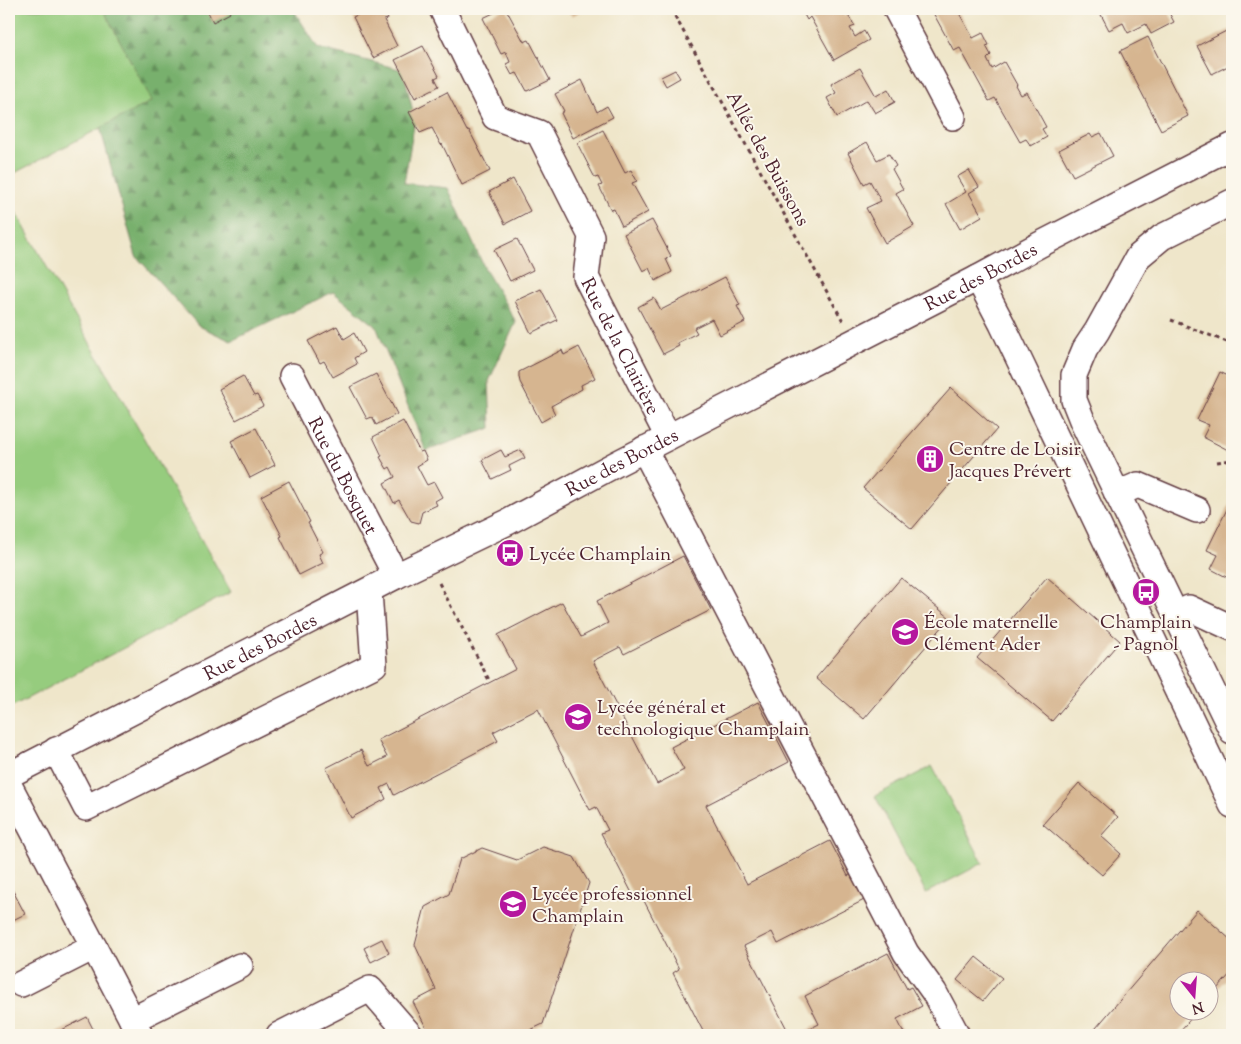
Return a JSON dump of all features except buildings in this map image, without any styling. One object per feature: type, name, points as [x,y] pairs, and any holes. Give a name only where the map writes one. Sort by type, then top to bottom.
[{"type":"street","name":"Rue de la Clairière","points":[[442,9],[495,117],[539,133],[591,236],[586,277],[668,437]]},
{"type":"street","points":[[896,9],[953,117]]},
{"type":"street","name":"Rue des Bordes","points":[[9,775],[396,576],[508,522],[644,449],[1232,146]]},
{"type":"street","points":[[1232,202],[1162,237],[1138,257],[1098,331],[1084,349],[1074,375],[1074,400],[1084,425],[1232,731]]},
{"type":"street","points":[[978,278],[1015,350],[1232,805]]},
{"type":"street","name":"Rue du Bosquet","points":[[292,376],[396,576]]},
{"type":"street","points":[[644,449],[906,953],[934,992],[956,1035]]},
{"type":"street","points":[[1117,494],[1138,484],[1197,510]]},
{"type":"street","points":[[56,750],[86,808],[374,664],[369,591]]},
{"type":"street","points":[[1175,615],[1189,608],[1232,628]]},
{"type":"street","points":[[9,785],[136,1028],[240,966]]},
{"type":"street","points":[[21,984],[94,947]]},
{"type":"street","points":[[279,1035],[370,989],[410,1035]]},
{"type":"path","name":"Allée des Buissons","points":[[671,9],[844,321]]},
{"type":"path","points":[[1171,320],[1232,344]]},
{"type":"path","points":[[1217,462],[1232,460]]},
{"type":"path","points":[[439,582],[490,682]]},
{"type":"green space","points":[[9,9],[293,9],[318,48],[403,70],[415,120],[404,183],[448,188],[485,269],[516,322],[489,381],[491,428],[426,451],[376,326],[333,292],[231,341],[199,326],[136,256],[99,124]]},
{"type":"green space","points":[[9,9],[103,9],[152,101],[9,176]]},
{"type":"green space","points":[[9,200],[231,592],[9,708]]},
{"type":"green space","points":[[932,766],[983,863],[926,893],[875,796]]},
{"type":"place","name":"Centre de Loisir Jacques Prévert","points":[[930,459]]},
{"type":"place","name":"Lycée Champlain","points":[[510,553]]},
{"type":"place","name":"Champlain - Pagnol","points":[[1146,592]]},
{"type":"place","name":"École maternelle Clément Ader","points":[[905,632]]},
{"type":"place","name":"Lycée général et technologique Champlain","points":[[578,717]]},
{"type":"place","name":"Lycée professionnel Champlain","points":[[513,904]]}]
